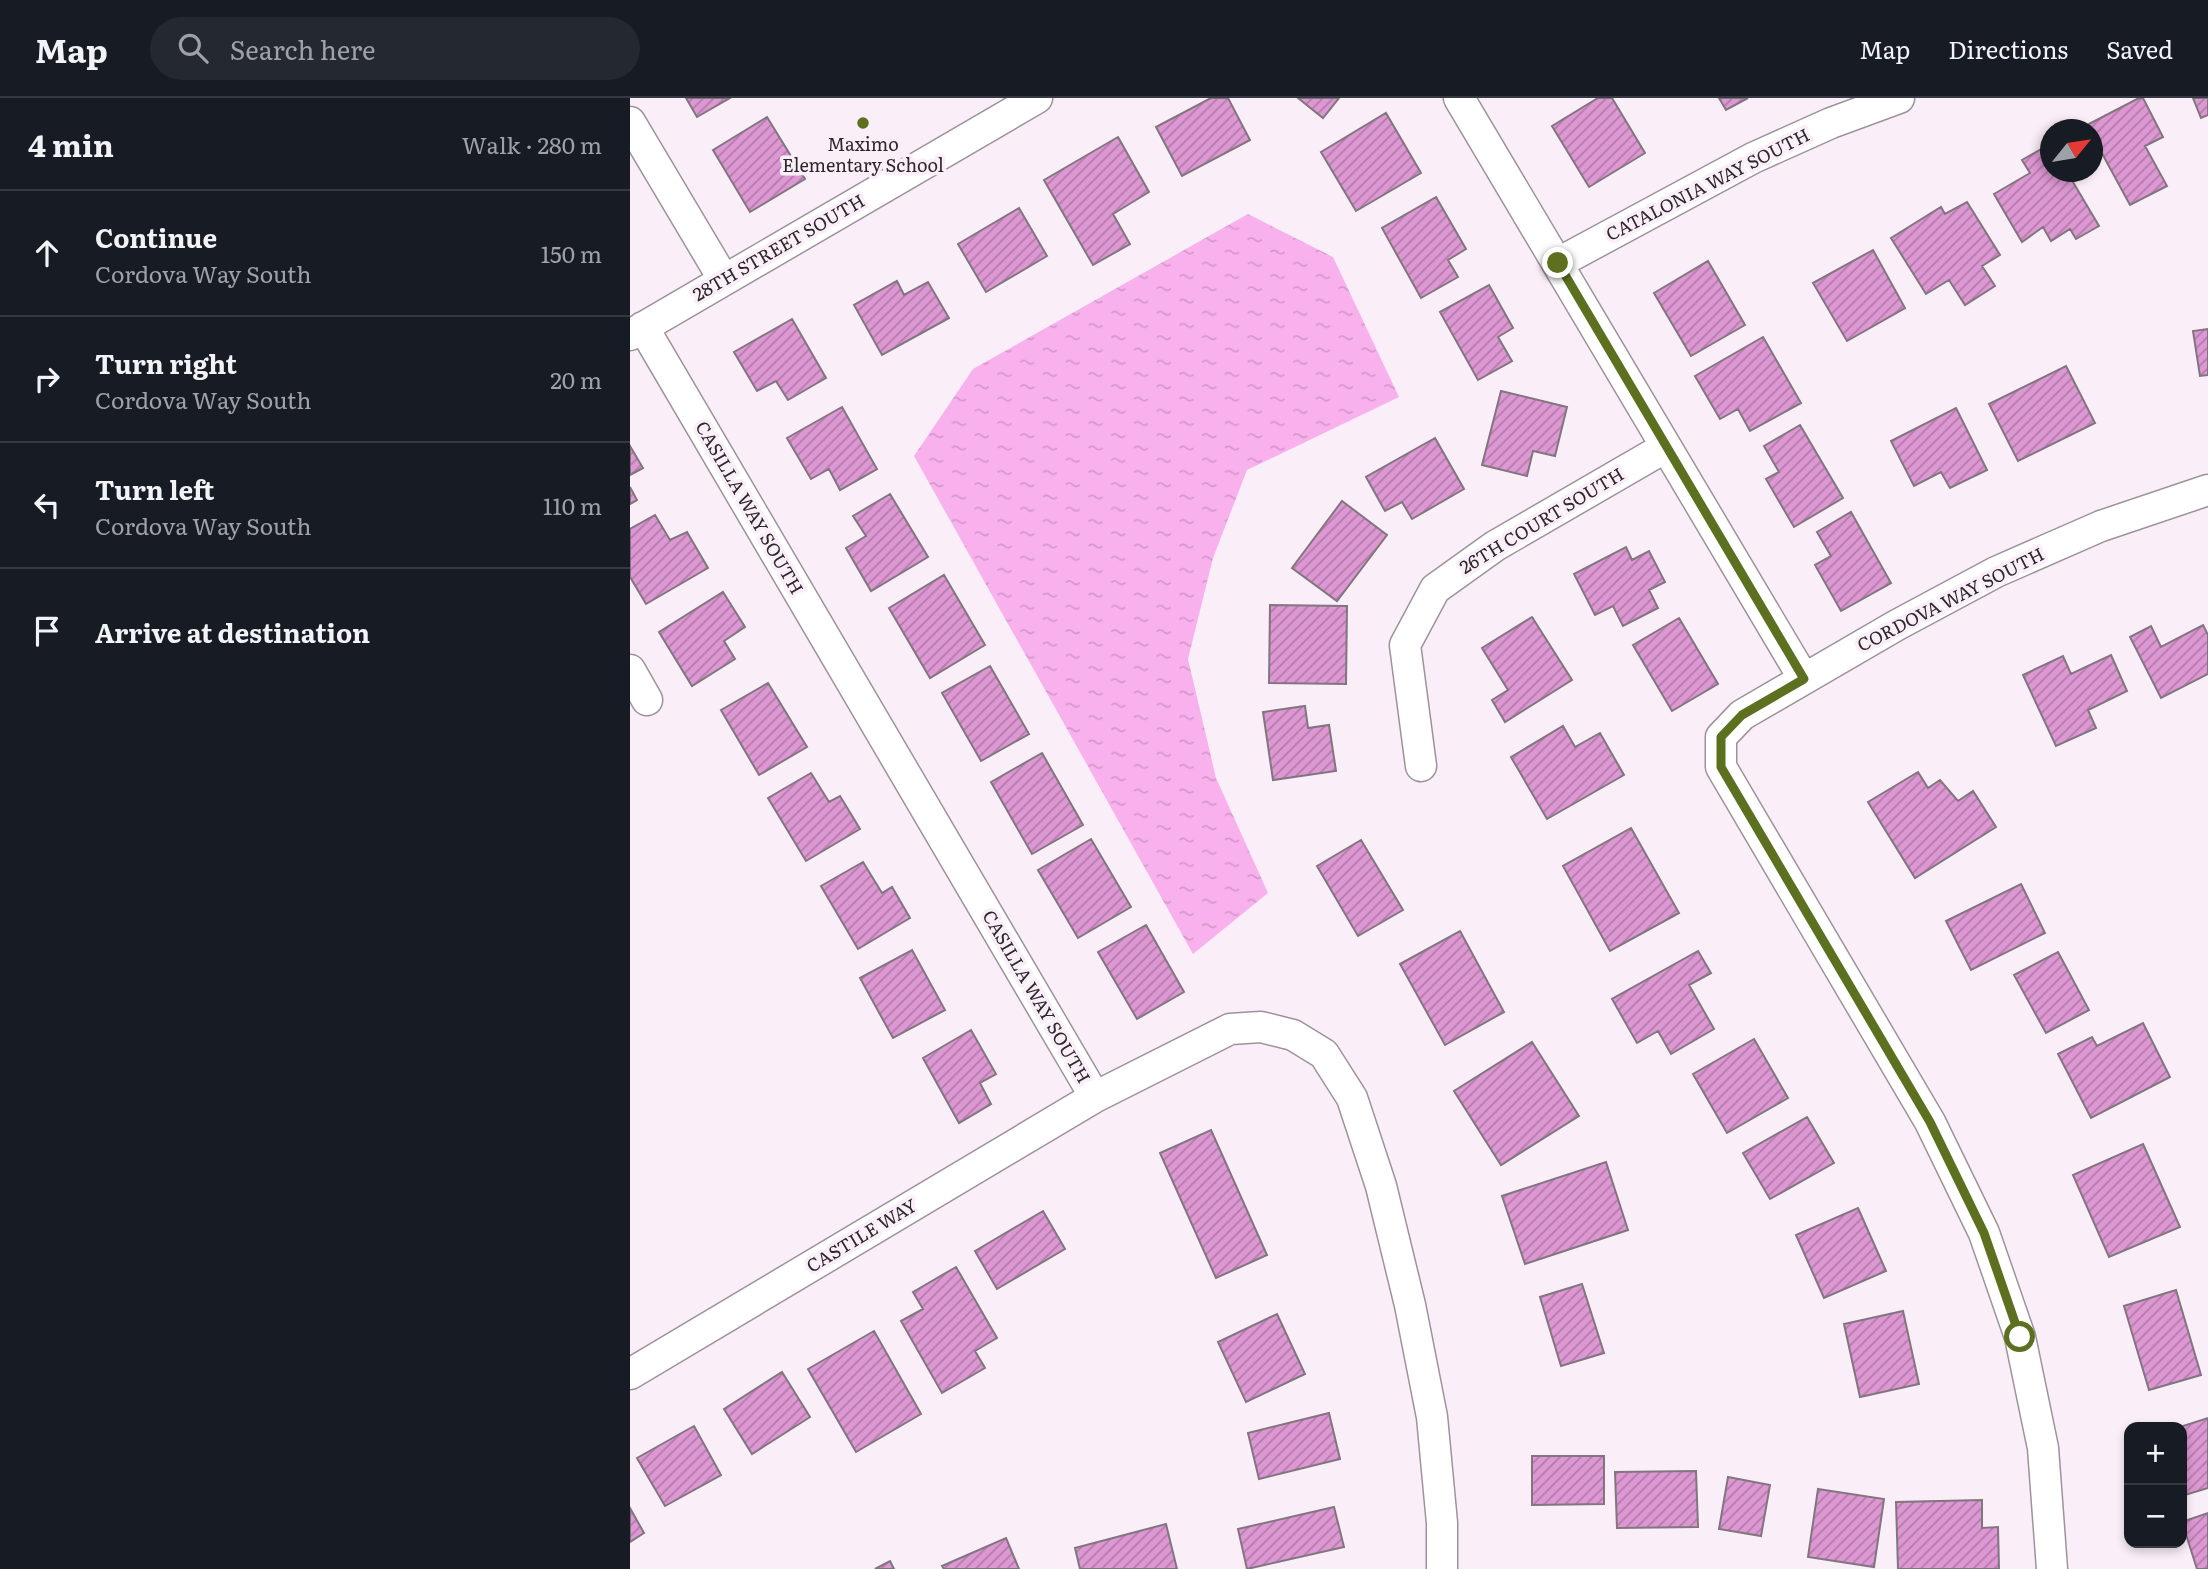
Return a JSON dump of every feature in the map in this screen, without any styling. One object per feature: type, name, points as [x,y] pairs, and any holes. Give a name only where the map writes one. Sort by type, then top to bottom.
[{"type":"street","name":"28TH STREET SOUTH","points":[[636,331],[1037,98]]},
{"type":"street","points":[[1460,98],[1804,679]]},
{"type":"street","name":"CATALONIA WAY SOUTH","points":[[1558,263],[1753,158],[1831,123],[1899,98]]},
{"type":"street","points":[[630,122],[724,280]]},
{"type":"street","name":"CASILLA WAY SOUTH","points":[[636,331],[1095,1097],[1230,1029],[1261,1027],[1293,1035],[1324,1054],[1352,1098],[1381,1186],[1410,1305],[1432,1417],[1442,1523],[1441,1569]]},
{"type":"street","name":"26TH COURT SOUTH","points":[[1421,766],[1405,645],[1435,589],[1495,546],[1666,447]]},
{"type":"street","name":"CORDOVA WAY SOUTH","points":[[2052,1569],[2040,1435],[2020,1337],[1984,1233],[1930,1122],[1721,767],[1721,737],[1742,715],[1996,572],[2101,526],[2208,489]]},
{"type":"street","points":[[630,670],[647,700]]},
{"type":"street","name":"CASTILE WAY","points":[[630,1374],[1095,1097]]},
{"type":"water","points":[[1248,214],[1333,257],[1399,397],[1247,470],[1213,558],[1188,659],[1216,778],[1268,893],[1193,954],[914,456],[973,369]]},
{"type":"building","points":[[686,98],[730,98],[697,117]]},
{"type":"building","points":[[1211,98],[1228,98],[1250,140],[1182,176],[1156,127]]},
{"type":"building","points":[[1298,98],[1339,98],[1323,118]]},
{"type":"building","points":[[1598,98],[1612,98],[1645,153],[1589,187],[1552,126]]},
{"type":"building","points":[[1719,98],[1748,98],[1726,110]]},
{"type":"building","points":[[2143,98],[2163,137],[2145,146],[2167,186],[2130,205],[2103,155],[2103,119],[2099,119]]},
{"type":"building","points":[[2193,98],[2208,98],[2208,115],[2201,118]]},
{"type":"building","points":[[1386,113],[1421,173],[1356,211],[1321,152]]},
{"type":"building","points":[[767,117],[805,179],[750,212],[713,150]]},
{"type":"building","points":[[1118,137],[1149,192],[1113,214],[1130,244],[1093,265],[1044,180]]},
{"type":"building","points":[[2040,150],[2040,182],[2073,182],[2099,226],[2076,239],[2070,229],[2051,241],[2043,227],[2022,242],[1994,194],[2030,173],[2022,160]]},
{"type":"building","points":[[1436,197],[1466,249],[1448,260],[1458,277],[1421,298],[1382,228]]},
{"type":"building","points":[[1967,202],[2000,255],[1982,266],[1995,286],[1965,305],[1949,280],[1926,294],[1891,238],[1941,207],[1945,214]]},
{"type":"building","points":[[1019,208],[1047,256],[986,292],[958,244]]},
{"type":"building","points":[[1873,250],[1905,308],[1847,341],[1813,283]]},
{"type":"building","points":[[1708,261],[1745,325],[1691,356],[1654,293]]},
{"type":"building","points":[[897,281],[904,295],[928,282],[949,318],[882,355],[854,305]]},
{"type":"building","points":[[1489,285],[1513,328],[1498,337],[1512,361],[1478,380],[1440,312]]},
{"type":"building","points":[[792,319],[826,378],[788,400],[776,381],[757,391],[734,352]]},
{"type":"building","points":[[2208,329],[2208,375],[2200,376],[2193,331]]},
{"type":"building","points":[[1763,337],[1801,403],[1750,431],[1738,409],[1720,419],[1695,376]]},
{"type":"building","points":[[2066,366],[2095,423],[2018,461],[1989,404]]},
{"type":"building","points":[[1501,391],[1567,407],[1555,456],[1533,451],[1527,476],[1482,465]]},
{"type":"building","points":[[842,407],[877,469],[840,490],[829,469],[811,479],[787,438]]},
{"type":"building","points":[[1956,408],[1987,470],[1950,488],[1941,472],[1914,486],[1891,441]]},
{"type":"building","points":[[1800,425],[1843,498],[1794,527],[1766,479],[1779,472],[1764,446]]},
{"type":"building","points":[[1435,438],[1464,489],[1412,519],[1402,502],[1385,511],[1366,477]]},
{"type":"building","points":[[630,446],[643,468],[630,475]]},
{"type":"building","points":[[630,487],[637,500],[630,504]]},
{"type":"building","points":[[890,494],[928,557],[871,591],[846,548],[866,536],[853,516]]},
{"type":"building","points":[[1342,501],[1387,535],[1337,601],[1292,568]]},
{"type":"building","points":[[1851,512],[1891,583],[1841,611],[1815,565],[1831,556],[1817,532]]},
{"type":"building","points":[[655,515],[670,540],[687,532],[708,568],[646,604],[630,577],[630,529]]},
{"type":"building","points":[[1626,547],[1632,560],[1649,551],[1665,582],[1649,590],[1658,608],[1623,626],[1613,606],[1595,615],[1574,574]]},
{"type":"building","points":[[944,575],[985,645],[930,678],[889,608]]},
{"type":"building","points":[[723,592],[745,627],[724,641],[735,659],[692,686],[659,632]]},
{"type":"building","points":[[1270,605],[1347,606],[1346,684],[1269,683]]},
{"type":"building","points":[[1532,617],[1572,680],[1505,722],[1492,700],[1508,690],[1482,648]]},
{"type":"building","points":[[1679,618],[1718,684],[1672,711],[1633,645]]},
{"type":"building","points":[[2203,625],[2208,635],[2208,674],[2161,698],[2130,637],[2151,626],[2161,647]]},
{"type":"building","points":[[2111,655],[2127,691],[2088,710],[2096,728],[2056,746],[2023,675],[2063,656],[2071,674]]},
{"type":"building","points":[[990,666],[1029,734],[981,761],[942,693]]},
{"type":"building","points":[[768,683],[807,747],[759,775],[721,710]]},
{"type":"building","points":[[1305,706],[1308,728],[1329,725],[1336,771],[1273,780],[1263,712]]},
{"type":"building","points":[[1563,726],[1575,747],[1600,733],[1624,775],[1547,819],[1511,757]]},
{"type":"building","points":[[1042,753],[1083,825],[1032,854],[991,782]]},
{"type":"building","points":[[1918,772],[1928,788],[1940,780],[1958,801],[1973,791],[1996,827],[1915,878],[1868,802]]},
{"type":"building","points":[[811,773],[829,802],[840,796],[860,829],[806,861],[768,798]]},
{"type":"building","points":[[1631,828],[1679,913],[1610,951],[1563,866]]},
{"type":"building","points":[[1091,839],[1131,907],[1078,938],[1038,870]]},
{"type":"building","points":[[1361,840],[1403,910],[1358,936],[1317,866]]},
{"type":"building","points":[[863,862],[882,893],[892,887],[910,918],[858,949],[821,886]]},
{"type":"building","points":[[2021,884],[2045,933],[1971,970],[1946,921]]},
{"type":"building","points":[[1146,925],[1184,992],[1137,1019],[1098,952]]},
{"type":"building","points":[[1460,931],[1504,1012],[1445,1045],[1400,964]]},
{"type":"building","points":[[912,950],[945,1010],[893,1038],[860,978]]},
{"type":"building","points":[[1698,951],[1711,973],[1689,985],[1714,1029],[1671,1054],[1658,1031],[1637,1043],[1612,999]]},
{"type":"building","points":[[2058,952],[2089,1010],[2046,1033],[2014,975]]},
{"type":"building","points":[[2143,1023],[2170,1077],[2091,1118],[2058,1054],[2092,1037],[2097,1046]]},
{"type":"building","points":[[971,1030],[996,1074],[980,1083],[991,1104],[959,1123],[923,1058]]},
{"type":"building","points":[[1754,1039],[1788,1098],[1727,1133],[1693,1074]]},
{"type":"building","points":[[1532,1042],[1579,1116],[1501,1165],[1454,1091]]},
{"type":"building","points":[[1807,1117],[1834,1163],[1770,1199],[1743,1153]]},
{"type":"building","points":[[1211,1130],[1267,1255],[1216,1278],[1160,1153]]},
{"type":"building","points":[[2143,1144],[2180,1227],[2109,1257],[2073,1175]]},
{"type":"building","points":[[1606,1162],[1628,1230],[1525,1264],[1502,1196]]},
{"type":"building","points":[[1858,1208],[1886,1271],[1824,1298],[1796,1235]]},
{"type":"building","points":[[1043,1211],[1065,1249],[997,1289],[975,1251]]},
{"type":"building","points":[[956,1267],[997,1338],[975,1351],[985,1368],[942,1393],[901,1321],[923,1309],[913,1292]]},
{"type":"building","points":[[1582,1284],[1604,1353],[1561,1366],[1540,1297]]},
{"type":"building","points":[[2176,1290],[2201,1375],[2149,1390],[2124,1306]]},
{"type":"building","points":[[1903,1311],[1919,1384],[1860,1397],[1844,1324]]},
{"type":"building","points":[[1277,1314],[1305,1374],[1246,1402],[1218,1342]]},
{"type":"building","points":[[874,1331],[921,1414],[856,1452],[808,1369]]},
{"type":"building","points":[[782,1372],[810,1417],[752,1454],[724,1409]]},
{"type":"building","points":[[1329,1413],[1340,1459],[1259,1479],[1248,1433]]},
{"type":"building","points":[[2208,1418],[2208,1488],[2187,1494],[2187,1485],[2187,1425]]},
{"type":"building","points":[[694,1426],[721,1475],[665,1506],[637,1458]]},
{"type":"building","points":[[1532,1456],[1604,1456],[1604,1504],[1532,1505]]},
{"type":"building","points":[[1696,1471],[1698,1527],[1617,1528],[1615,1472]]},
{"type":"building","points":[[1728,1477],[1770,1485],[1761,1536],[1719,1529]]},
{"type":"building","points":[[1818,1489],[1884,1499],[1874,1567],[1808,1557]]},
{"type":"building","points":[[1982,1500],[1982,1528],[1998,1527],[1999,1569],[1898,1569],[1896,1502]]},
{"type":"building","points":[[1334,1507],[1344,1547],[1247,1569],[1238,1529]]},
{"type":"building","points":[[630,1508],[644,1533],[630,1542]]},
{"type":"building","points":[[2208,1513],[2208,1569],[2197,1569],[2187,1538],[2187,1520]]},
{"type":"building","points":[[1166,1524],[1177,1569],[1080,1569],[1075,1548]]},
{"type":"building","points":[[1006,1538],[1019,1569],[944,1569],[942,1566]]},
{"type":"building","points":[[890,1561],[894,1569],[875,1569]]},
{"type":"place","name":"Maximo Elementary School","points":[[863,123]]},
{"type":"route","points":[[1558,263],[1804,679],[1742,715],[1721,737],[1721,767],[1930,1122],[1984,1233],[2020,1337]]}]
